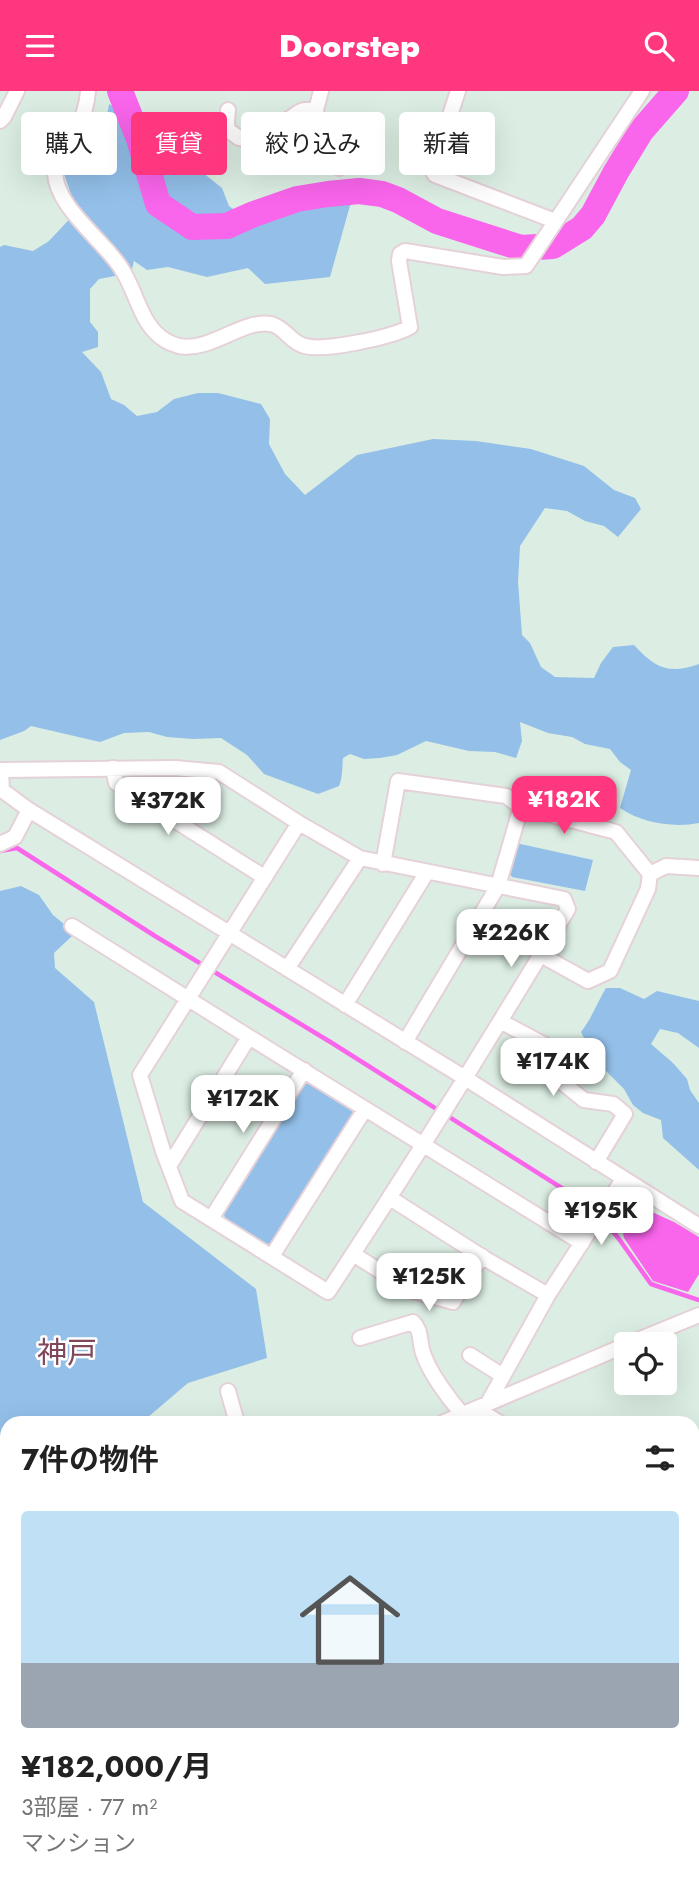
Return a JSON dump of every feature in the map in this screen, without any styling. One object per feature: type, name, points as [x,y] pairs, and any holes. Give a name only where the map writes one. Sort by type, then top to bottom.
[{"type":"street","points":[[0,121],[17,91]]},
{"type":"street","points":[[88,91],[87,109],[58,159],[56,181],[71,210],[121,268],[147,322],[158,335],[179,346],[196,347],[256,325],[273,324],[301,345],[316,348],[374,338],[410,327],[399,261],[400,254],[405,251],[503,268],[526,266],[642,91]]},
{"type":"street","points":[[228,110],[229,130],[239,138],[248,140],[299,112],[316,110],[321,91]]},
{"type":"street","points":[[458,91],[432,170],[435,175],[555,221]]},
{"type":"street","points":[[113,768],[116,783],[264,877]]},
{"type":"street","points":[[299,823],[264,877],[229,933],[188,998],[140,1075],[182,1201],[328,1291],[390,1198],[465,1078],[541,955],[568,909],[564,899],[360,858],[219,772],[175,768],[1,770],[2,790],[29,810],[229,933],[405,1042],[465,1078],[699,1226]]},
{"type":"street","points":[[383,863],[398,781],[506,796],[521,807],[616,832],[650,874],[648,889],[610,971],[588,981],[541,955]]},
{"type":"street","points":[[405,1042],[498,886],[521,807]]},
{"type":"street","points":[[0,845],[15,837],[29,810]]},
{"type":"street","points":[[287,969],[360,858]]},
{"type":"street","points":[[650,874],[666,866],[699,868]]},
{"type":"street","points":[[345,1005],[428,872]]},
{"type":"street","points":[[72,926],[582,1243]]},
{"type":"street","points":[[500,1021],[547,1046],[563,1083],[584,1100],[613,1104],[625,1114],[596,1162]]},
{"type":"street","points":[[169,1166],[249,1037]]},
{"type":"street","points":[[211,1219],[304,1070]]},
{"type":"street","points":[[272,1256],[365,1109]]},
{"type":"street","points":[[488,1416],[485,1414],[484,1405],[548,1295],[623,1179]]},
{"type":"street","points":[[390,1198],[548,1295]]},
{"type":"street","points":[[353,1254],[410,1290],[453,1302],[482,1256]]},
{"type":"street","points":[[657,1332],[699,1315]]},
{"type":"street","points":[[360,1338],[413,1322],[419,1328],[423,1354],[446,1396],[462,1414]]},
{"type":"street","points":[[458,1416],[614,1350]]},
{"type":"street","points":[[470,1355],[503,1376]]},
{"type":"street","points":[[228,1391],[235,1416]]},
{"type":"shaded area","points":[[109,104],[119,110],[129,130],[131,175],[206,175],[222,188],[229,206],[256,225],[322,201],[351,202],[330,277],[265,284],[248,268],[207,277],[168,267],[147,270],[134,261],[131,273],[99,279],[90,289],[90,322],[98,332],[98,347],[82,352],[101,372],[111,399],[137,416],[157,412],[174,399],[198,393],[218,393],[261,404],[270,419],[269,444],[285,474],[305,495],[357,455],[433,439],[476,441],[531,449],[584,466],[614,490],[635,498],[641,509],[618,537],[604,526],[585,521],[567,511],[545,508],[520,546],[518,582],[522,635],[530,643],[541,667],[555,677],[594,678],[613,647],[634,645],[663,667],[679,669],[699,664],[699,823],[658,823],[620,808],[631,770],[620,762],[610,749],[585,744],[572,737],[548,733],[520,722],[522,741],[516,758],[426,741],[397,755],[380,758],[364,759],[350,754],[343,758],[339,786],[318,794],[264,774],[247,755],[221,738],[167,737],[149,732],[124,733],[100,742],[31,726],[0,740],[0,247],[4,245],[33,251],[49,241],[77,211],[64,175],[117,175],[117,112],[108,112]]},
{"type":"shaded area","points":[[516,843],[593,860],[585,891],[512,877],[508,872]]},
{"type":"shaded area","points":[[21,886],[39,895],[72,936],[54,953],[55,968],[94,1002],[143,1202],[256,1289],[267,1358],[188,1383],[149,1416],[0,1416],[0,891]]},
{"type":"shaded area","points":[[606,988],[620,988],[644,999],[657,991],[699,1001],[699,1048],[678,1033],[660,1029],[651,1044],[687,1079],[690,1090],[699,1103],[699,1170],[663,1138],[661,1120],[643,1113],[633,1105],[624,1089],[595,1060],[581,1032]]},
{"type":"shaded area","points":[[302,1083],[310,1083],[354,1114],[274,1243],[267,1244],[225,1218],[223,1211]]},
{"type":"shaded area","points":[[630,1202],[699,1237],[699,1274],[688,1292],[653,1281],[624,1238],[620,1218]]},
{"type":"waterway","points":[[120,91],[139,139],[158,204],[192,227],[227,226],[297,199],[359,191],[382,194],[437,221],[521,248],[553,246],[582,228],[593,215],[641,131],[676,91]]},
{"type":"waterway","points":[[0,851],[17,848],[595,1209],[651,1284],[699,1300]]},
{"type":"district","name":"神戸","points":[[67,1353]]}]
